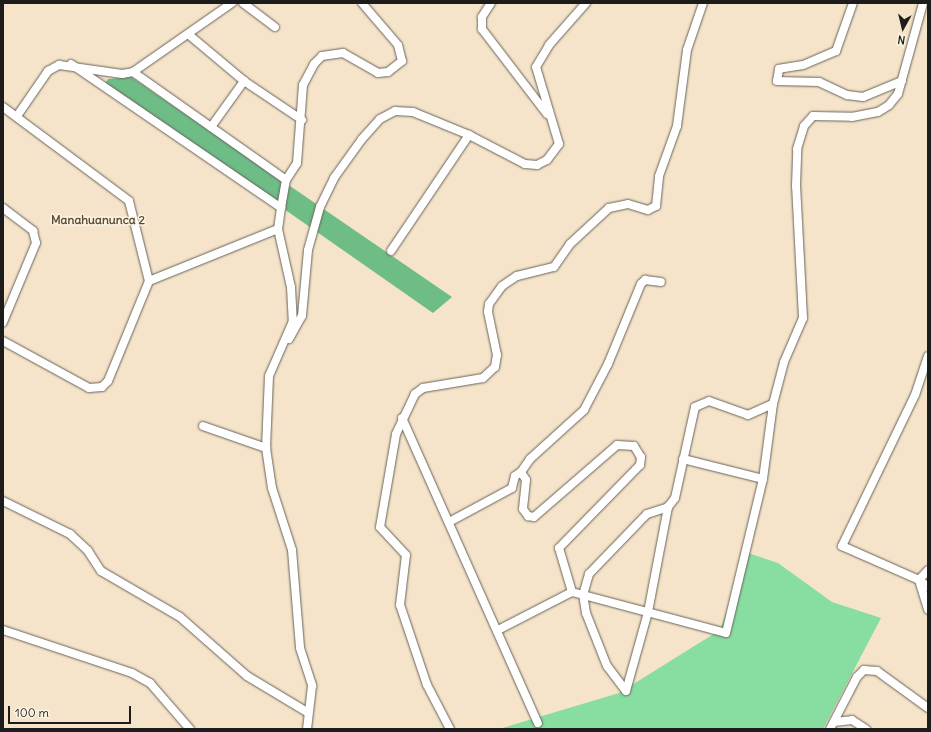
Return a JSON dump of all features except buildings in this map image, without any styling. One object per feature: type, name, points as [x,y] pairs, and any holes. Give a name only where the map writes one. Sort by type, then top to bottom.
[{"type":"street","points":[[17,116],[48,71],[58,65],[71,64],[122,74],[133,72],[232,3]]},
{"type":"street","points":[[243,3],[275,28]]},
{"type":"street","points":[[287,341],[293,321],[291,287],[278,229],[286,180],[297,162],[302,120],[303,85],[322,56],[343,53],[378,73],[388,72],[402,61],[398,45],[362,3]]},
{"type":"street","points":[[491,3],[482,16],[482,29],[550,118]]},
{"type":"street","points":[[307,729],[307,712],[312,686],[300,648],[292,550],[272,488],[266,448],[270,376],[287,341],[302,316],[307,256],[320,207],[334,178],[362,138],[380,119],[395,111],[413,112],[469,135],[525,164],[537,165],[555,153],[559,144],[537,77],[538,61],[586,3]]},
{"type":"street","points":[[450,729],[427,686],[400,605],[406,555],[380,527],[390,463],[402,418],[415,394],[423,388],[483,378],[495,367],[496,355],[488,312],[490,304],[502,286],[517,276],[554,267],[570,244],[609,208],[628,204],[648,210],[656,206],[659,176],[677,126],[687,50],[703,3]]},
{"type":"street","points":[[853,3],[836,51],[803,65],[779,69],[777,81],[819,82],[846,95],[863,97],[902,81]]},
{"type":"street","points":[[498,630],[572,592],[726,633],[763,479],[773,404],[784,362],[804,318],[796,186],[797,150],[804,126],[813,116],[852,117],[878,112],[889,105],[902,81],[923,3]]},
{"type":"street","points":[[188,34],[244,81],[302,120]]},
{"type":"street","points":[[71,64],[281,208]]},
{"type":"street","points":[[133,72],[286,180]]},
{"type":"street","points":[[211,127],[244,81]]},
{"type":"street","points":[[3,107],[129,201],[149,281],[108,381],[102,387],[89,388],[3,341]]},
{"type":"street","points":[[391,251],[469,135]]},
{"type":"street","points":[[3,208],[33,230],[36,236],[34,251],[5,310],[3,322]]},
{"type":"street","points":[[149,281],[278,229]]},
{"type":"street","points":[[451,521],[512,488],[515,476],[521,472],[530,459],[584,410],[608,364],[641,284],[645,280],[661,282]]},
{"type":"street","points":[[928,356],[915,395],[842,546],[919,580],[928,587]]},
{"type":"street","points":[[668,507],[647,514],[596,565],[583,595],[586,613],[607,666],[626,691],[648,612],[668,507],[680,486],[683,460],[695,407],[702,402],[709,401],[748,415],[773,404]]},
{"type":"street","points":[[402,418],[451,521],[538,723]]},
{"type":"street","points":[[203,426],[266,448]]},
{"type":"street","points":[[521,472],[526,480],[523,509],[528,516],[534,517],[617,445],[629,444],[638,449],[640,464],[559,548],[572,592]]},
{"type":"street","points":[[683,460],[763,479]]},
{"type":"street","points":[[3,501],[70,534],[88,551],[101,571],[180,617],[248,676],[307,712]]},
{"type":"street","points":[[919,580],[928,570]]},
{"type":"street","points":[[919,580],[928,610]]},
{"type":"street","points":[[3,630],[132,673],[150,683],[190,729]]},
{"type":"street","points":[[832,726],[857,677],[864,670],[877,671],[928,708]]},
{"type":"street","points":[[832,726],[852,720],[866,729]]},
{"type":"green space","points":[[131,77],[452,297],[433,313],[105,84],[108,79]]},
{"type":"green space","points":[[748,553],[778,563],[832,602],[881,618],[823,729],[499,729],[619,693],[720,630]]},
{"type":"district","name":"Manahuanunca 2","points":[[98,220]]}]
